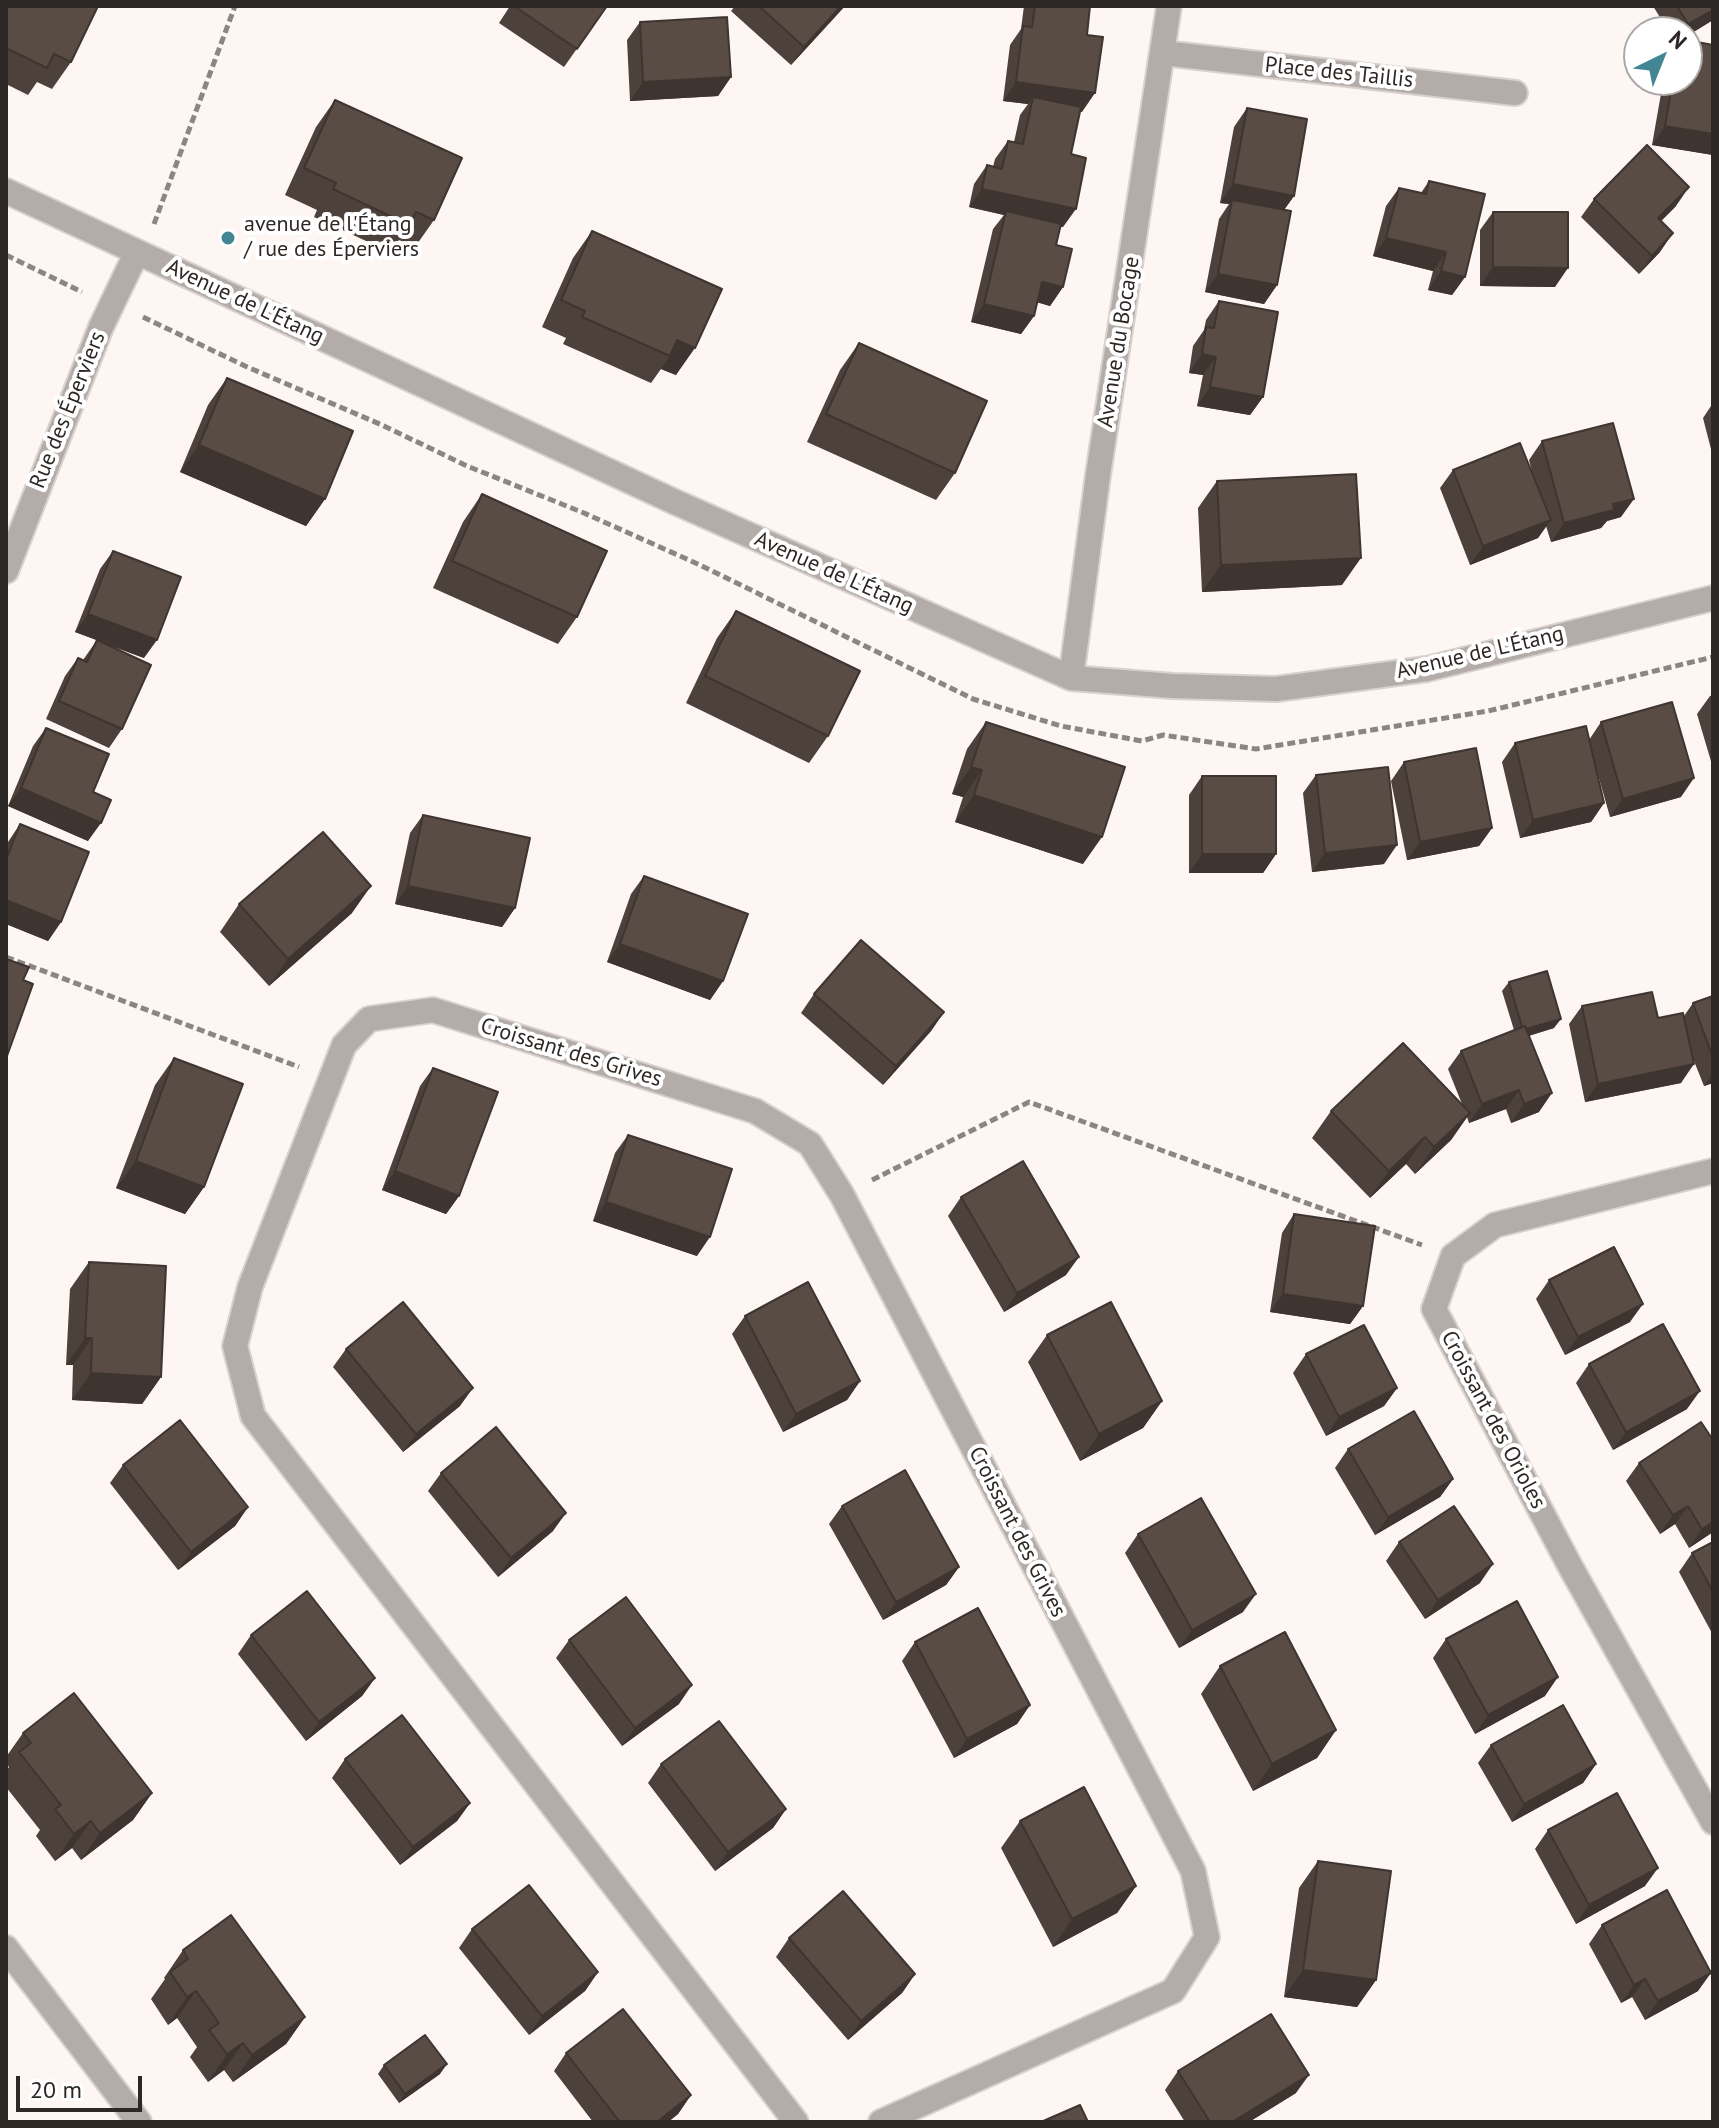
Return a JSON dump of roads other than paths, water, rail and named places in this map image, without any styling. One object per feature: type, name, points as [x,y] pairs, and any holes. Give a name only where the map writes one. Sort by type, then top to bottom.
[{"type":"street","name":"Avenue du Bocage","points":[[1071,678],[1096,489],[1169,6]]},
{"type":"street","name":"Place des Taillis","points":[[1163,53],[1515,93]]},
{"type":"street","name":"Avenue de L'Étang","points":[[6,191],[675,502],[1071,678],[1173,686],[1276,689],[1427,669],[1713,598]]},
{"type":"street","name":"Rue des Éperviers","points":[[6,571],[101,327],[137,252]]},
{"type":"street","name":"Croissant des Grives","points":[[796,2122],[253,1416],[235,1346],[250,1287],[344,1045],[369,1019],[433,1010],[755,1111],[810,1144],[842,1195],[1193,1871],[1207,1937],[1173,1991],[881,2122]]},
{"type":"street","name":"Croissant des Orioles","points":[[1713,1171],[1495,1225],[1453,1256],[1434,1309],[1570,1566],[1713,1822]]},
{"type":"street","points":[[6,1948],[139,2122]]},
{"type":"place","name":"avenue de l'Étang / rue des Éperviers","points":[[228,238]]}]
